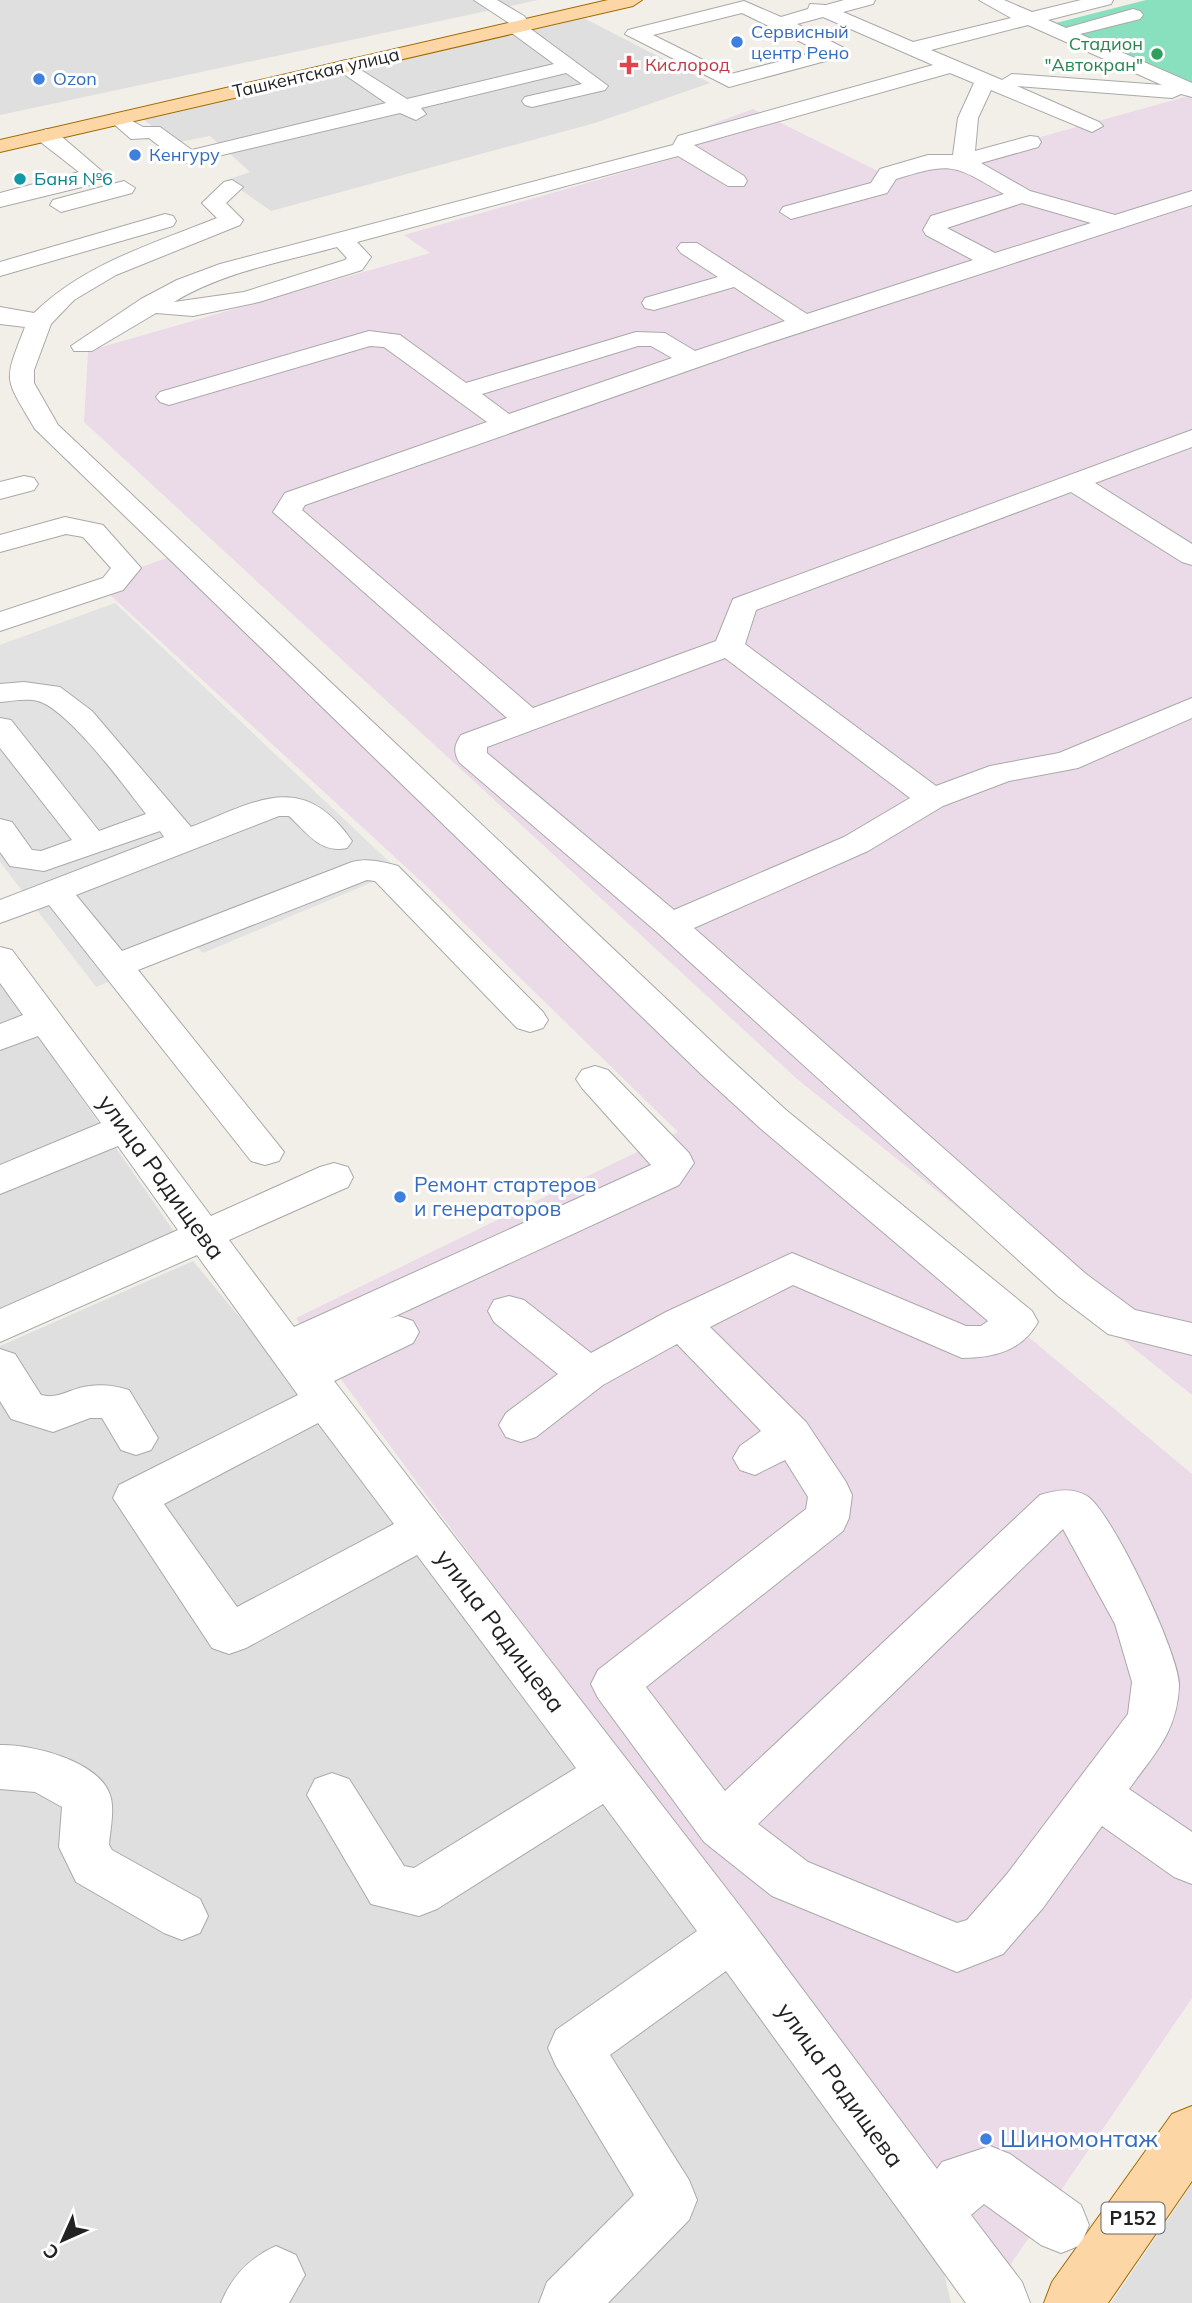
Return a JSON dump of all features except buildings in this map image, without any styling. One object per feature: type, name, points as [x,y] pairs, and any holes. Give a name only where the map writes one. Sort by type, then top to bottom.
[{"type":"main road","name":"Ташкентская улица","points":[[0,146],[520,24],[603,0]]},
{"type":"main road","name":"Ташкентская улица","points":[[0,139],[633,0]]},
{"type":"main road","name":"Р152","points":[[1073,2303],[1187,2152]]},
{"type":"street","points":[[483,0],[520,24],[569,66],[598,86],[510,106]]},
{"type":"street","points":[[799,0],[986,78],[1092,126]]},
{"type":"street","points":[[779,23],[837,52],[729,81],[635,34],[744,6],[779,23],[866,0]]},
{"type":"street","points":[[988,0],[1048,25],[1192,93]]},
{"type":"street","points":[[1048,25],[1104,0]]},
{"type":"street","points":[[924,52],[1048,25],[1133,15]]},
{"type":"street","points":[[682,161],[686,141],[955,65]]},
{"type":"street","points":[[345,66],[433,125],[407,131]]},
{"type":"street","points":[[118,119],[139,134],[153,131],[188,157],[569,66]]},
{"type":"street","points":[[1163,78],[1192,70]]},
{"type":"street","points":[[520,78],[549,97]]},
{"type":"street","points":[[986,78],[1192,93]]},
{"type":"street","points":[[963,162],[968,118],[986,78]]},
{"type":"street","points":[[1139,111],[1192,93]]},
{"type":"street","points":[[763,96],[792,111]]},
{"type":"street","points":[[0,200],[82,180],[93,173],[46,135]]},
{"type":"street","points":[[790,212],[879,188],[888,174],[928,162],[963,162],[1030,142]]},
{"type":"street","points":[[83,346],[150,304],[172,311],[205,309],[354,265],[359,257],[341,239],[682,161],[708,165],[736,181]]},
{"type":"street","points":[[963,162],[1021,197],[1114,222]]},
{"type":"street","points":[[0,220],[130,182],[148,208]]},
{"type":"street","points":[[0,269],[140,231],[222,195],[232,220],[108,270],[66,295],[40,321],[21,370],[22,383],[48,429],[764,1110],[1017,1322],[989,1342],[962,1342],[792,1268],[681,1323],[588,1374],[521,1425]]},
{"type":"street","points":[[993,261],[934,230],[939,221],[1021,197]]},
{"type":"street","points":[[528,720],[287,512],[295,499],[504,422],[802,321],[1192,198]]},
{"type":"street","points":[[48,208],[90,244]]},
{"type":"street","points":[[689,248],[802,321]]},
{"type":"street","points":[[654,303],[736,279]]},
{"type":"street","points":[[0,314],[5,318],[40,321]]},
{"type":"street","points":[[169,397],[369,338],[391,340],[504,422]]},
{"type":"street","points":[[463,392],[636,339],[656,338],[691,359]]},
{"type":"street","points":[[729,646],[743,605],[1192,438]]},
{"type":"street","points":[[1073,482],[1192,556]]},
{"type":"street","points":[[0,544],[65,525],[93,531],[127,568],[113,584],[0,622]]},
{"type":"street","points":[[729,646],[472,742],[471,756],[670,925],[1072,1285],[1123,1323],[1192,1339]]},
{"type":"street","points":[[729,646],[932,799]]},
{"type":"street","points":[[0,693],[22,690],[48,694],[74,709],[176,830]]},
{"type":"street","points":[[670,925],[856,844],[932,799],[1001,774],[1067,761],[1192,707]]},
{"type":"street","points":[[0,727],[92,844]]},
{"type":"street","points":[[0,829],[22,859],[44,861],[92,844],[176,830],[275,806],[298,807],[335,841]]},
{"type":"street","points":[[0,912],[55,891],[176,830]]},
{"type":"street","points":[[116,966],[364,869],[386,873],[530,1020]]},
{"type":"street","points":[[55,891],[265,1152]]},
{"type":"street","name":"улица Радищева","points":[[0,958],[203,1236],[607,1775],[732,1937],[1001,2303]]},
{"type":"street","points":[[0,1038],[44,1020]]},
{"type":"street","points":[[423,1530],[229,1634],[135,1498],[307,1374],[665,1175],[675,1163],[595,1079]]},
{"type":"street","points":[[0,1180],[125,1128]]},
{"type":"street","points":[[0,1326],[334,1177]]},
{"type":"street","points":[[509,1311],[588,1374]]},
{"type":"street","points":[[563,1716],[615,1684],[827,1518],[830,1495],[791,1434],[681,1323]]},
{"type":"street","points":[[307,1374],[398,1332]]},
{"type":"street","points":[[0,1365],[26,1407],[53,1415],[88,1402],[114,1402],[136,1438]]},
{"type":"street","points":[[755,1458],[791,1434]]},
{"type":"street","points":[[615,1684],[722,1826],[790,1879],[957,1948],[985,1937],[1025,1891],[1151,1721],[1156,1682],[1138,1622],[1085,1523],[1072,1509],[1056,1508],[843,1714],[722,1826]]},
{"type":"street","points":[[0,1767],[18,1765],[75,1786],[87,1798],[85,1847],[94,1866],[182,1916]]},
{"type":"street","points":[[332,1795],[389,1887],[419,1892],[607,1775]]},
{"type":"street","points":[[1098,1795],[1192,1861]]},
{"type":"street","points":[[568,2303],[669,2200],[575,2048],[732,1937]]},
{"type":"street","points":[[935,2214],[962,2182],[990,2174],[1061,2225]]},
{"type":"shaded area","points":[[0,0],[538,0],[0,115]]},
{"type":"shaded area","points":[[574,13],[710,83],[595,123],[271,211],[227,180],[250,172],[210,136],[175,143],[136,114]]},
{"type":"shaded area","points":[[1192,95],[1192,1395],[797,1079],[84,422],[88,351],[430,253],[404,235],[689,154],[709,125],[753,109],[892,178]]},
{"type":"shaded area","points":[[172,556],[773,1123],[1192,1474],[1192,1998],[1002,2277],[296,1318],[678,1132],[423,883],[97,583]]},
{"type":"shaded area","points":[[115,603],[399,871],[203,953],[196,946],[96,987],[0,862],[0,645]]},
{"type":"shaded area","points":[[0,981],[175,1233],[0,1312]]},
{"type":"shaded area","points":[[193,1261],[367,1471],[942,2265],[951,2303],[0,2303],[0,1346]]},
{"type":"shaded area","points":[[1192,2184],[1192,2303],[1111,2303]]},
{"type":"green space","name":"Стадион \"Автокран\"","points":[[1146,0],[1192,0],[1192,84],[1052,24]]},
{"type":"place","name":"Сервисный центр Рено","points":[[737,42]]},
{"type":"place","name":"Стадион \"Автокран\"","points":[[1157,54]]},
{"type":"place","name":"Кислород","points":[[629,65]]},
{"type":"place","name":"Ozon","points":[[39,79]]},
{"type":"place","name":"Кенгуру","points":[[135,155]]},
{"type":"place","name":"Баня №6","points":[[20,179]]},
{"type":"place","name":"Ремонт стартеров и генераторов","points":[[400,1197]]},
{"type":"place","name":"Шиномонтаж","points":[[986,2139]]}]
